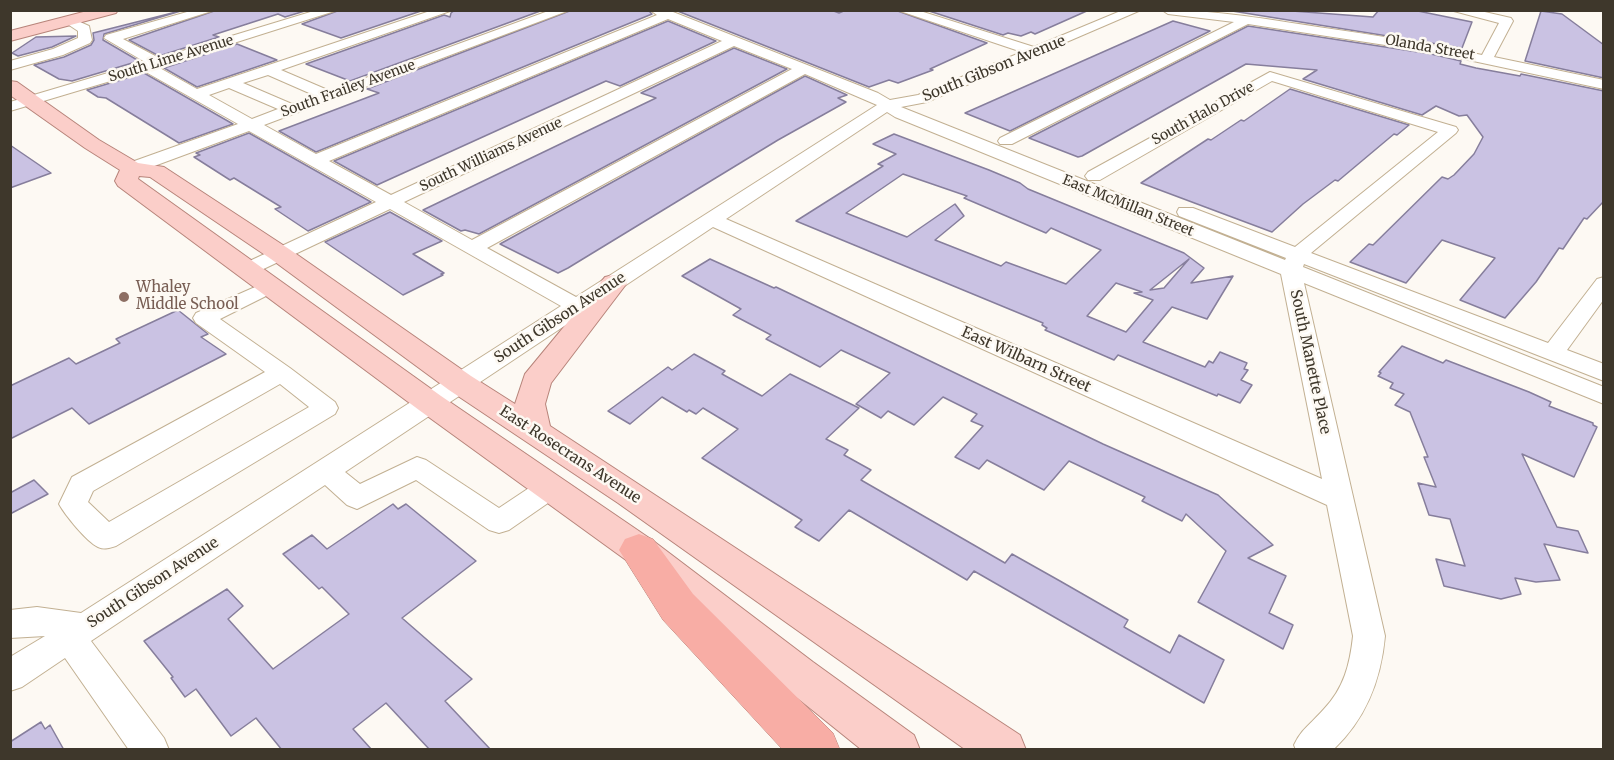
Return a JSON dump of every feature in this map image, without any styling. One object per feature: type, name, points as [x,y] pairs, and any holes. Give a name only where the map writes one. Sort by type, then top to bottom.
[{"type":"highway","points":[[639,550],[678,607],[816,750]]},
{"type":"main road","points":[[10,36],[71,15]]},
{"type":"main road","points":[[10,29],[71,15],[117,17]]},
{"type":"main road","name":"East Rosecrans Avenue","points":[[10,86],[92,144],[132,168],[156,172],[280,254],[460,383],[835,633],[1004,750]]},
{"type":"main road","points":[[132,168],[126,181],[430,403],[639,550],[898,750]]},
{"type":"main road","points":[[535,431],[530,404],[536,381],[614,283]]},
{"type":"street","points":[[209,10],[111,38],[197,94],[577,306]]},
{"type":"street","name":"South Lime Avenue","points":[[10,107],[332,10]]},
{"type":"street","points":[[197,94],[447,10]]},
{"type":"street","name":"South Frailey Avenue","points":[[132,168],[564,10]]},
{"type":"street","points":[[903,10],[1035,52]]},
{"type":"street","name":"South Gibson Avenue","points":[[10,676],[887,105],[922,99],[1135,10]]},
{"type":"street","name":"Olanda Street","points":[[1163,10],[1219,22],[1245,19],[1325,26],[1487,58],[1604,85]]},
{"type":"street","name":"Olanda Street","points":[[1168,10],[1219,22]]},
{"type":"street","points":[[1456,10],[1507,21],[1487,58]]},
{"type":"street","points":[[316,160],[669,12]]},
{"type":"street","name":"East McMillan Street","points":[[669,12],[733,41],[873,96],[901,114],[1294,263],[1604,372]]},
{"type":"street","name":"East McMillan Street","points":[[669,12],[886,88],[911,101],[1094,176],[1604,396]]},
{"type":"street","points":[[10,66],[58,52],[85,40],[84,29],[71,15]]},
{"type":"street","points":[[1006,141],[1219,22],[1245,19]]},
{"type":"street","points":[[276,28],[333,49]]},
{"type":"street","points":[[237,39],[294,62]]},
{"type":"street","name":"South Williams Avenue","points":[[282,373],[204,318],[260,278],[280,254],[733,41]]},
{"type":"street","points":[[472,248],[803,69]]},
{"type":"street","points":[[268,70],[330,96]]},
{"type":"street","name":"South Halo Drive","points":[[1094,176],[1270,76],[1450,130],[1294,263]]},
{"type":"street","points":[[230,83],[292,110]]},
{"type":"street","name":"East Wilbarn Street","points":[[713,220],[1340,499]]},
{"type":"street","name":"South Manette Place","points":[[1294,263],[1369,636],[1368,663],[1360,688],[1336,725],[1312,745]]},
{"type":"street","points":[[1553,353],[1604,283]]},
{"type":"street","points":[[282,373],[326,408],[106,538],[73,504],[82,484],[282,373]]},
{"type":"street","points":[[326,470],[357,498],[417,467],[500,522],[551,487]]},
{"type":"street","points":[[10,624],[37,621],[77,632],[151,750]]},
{"type":"building","points":[[184,10],[104,34],[103,40],[139,61],[72,81],[59,79],[34,65],[64,57],[91,45],[94,40],[93,33]]},
{"type":"building","points":[[217,10],[308,10],[285,17],[278,14],[213,35],[219,37],[159,56],[129,40]]},
{"type":"building","points":[[340,10],[424,10],[341,38],[302,24]]},
{"type":"building","points":[[455,10],[543,10],[350,81],[306,64],[444,15],[450,17]]},
{"type":"building","points":[[572,10],[648,10],[652,14],[316,152],[279,131],[379,93],[367,89]]},
{"type":"building","points":[[675,10],[831,10],[839,13],[846,10],[895,10],[987,43],[930,69],[933,70],[898,83],[889,80],[869,87]]},
{"type":"building","points":[[926,10],[1089,10],[1035,34],[1031,32],[1021,36],[1008,33],[1003,35]]},
{"type":"building","points":[[1226,10],[1292,11],[1373,17],[1379,10],[1413,10],[1472,22],[1462,48]]},
{"type":"building","points":[[1541,11],[1562,14],[1604,45],[1604,78],[1525,61]]},
{"type":"building","points":[[668,21],[716,41],[620,86],[606,81],[377,185],[334,161]]},
{"type":"building","points":[[1173,21],[1210,31],[1010,131],[965,113]]},
{"type":"building","points":[[1248,26],[1431,54],[1461,61],[1460,64],[1476,68],[1520,76],[1521,74],[1604,91],[1604,201],[1587,219],[1584,218],[1563,249],[1559,248],[1536,282],[1505,318],[1460,300],[1495,258],[1442,240],[1406,283],[1350,262],[1369,244],[1373,245],[1442,177],[1448,179],[1454,175],[1474,154],[1483,137],[1467,115],[1459,116],[1436,106],[1422,115],[1303,79],[1317,70],[1246,64],[1082,156],[1078,157],[1029,138]]},
{"type":"building","points":[[76,36],[52,47],[18,56],[12,53],[36,37]]},
{"type":"building","points":[[237,44],[277,60],[197,87],[164,68]]},
{"type":"building","points":[[734,48],[787,69],[479,234],[461,231],[423,210],[656,98],[641,93]]},
{"type":"building","points":[[144,73],[233,124],[179,143],[106,98],[98,97],[87,90]]},
{"type":"building","points":[[805,76],[847,95],[838,98],[846,102],[778,140],[568,268],[558,273],[500,244]]},
{"type":"building","points":[[1290,89],[1409,125],[1397,135],[1394,134],[1338,181],[1335,180],[1303,204],[1272,232],[1141,183],[1208,139],[1211,140],[1241,120],[1244,121]]},
{"type":"building","points":[[249,133],[371,202],[308,231],[275,209],[281,207],[234,178],[230,180],[194,157],[200,155],[196,153]]},
{"type":"building","points":[[894,134],[989,170],[1020,183],[1028,189],[1184,253],[1204,268],[1191,283],[1233,276],[1207,319],[1172,307],[1143,342],[1205,367],[1209,361],[1213,363],[1220,352],[1247,363],[1244,369],[1248,370],[1241,380],[1252,385],[1240,403],[1218,394],[1217,396],[1118,355],[1114,360],[1045,330],[1047,328],[1042,325],[1043,323],[796,221],[883,166],[878,164],[896,154],[873,144]],"holes":[[[903,174],[967,196],[964,198],[1046,233],[1051,228],[1101,250],[1066,284],[1006,262],[1001,266],[935,240],[964,216],[955,204],[907,237],[846,213]],[[1189,259],[1164,288],[1150,290]],[[1116,283],[1142,292],[1134,293],[1153,300],[1126,332],[1087,316]]]},
{"type":"building","points":[[10,145],[51,173],[10,188]]},
{"type":"building","points":[[390,212],[442,241],[413,254],[444,273],[441,274],[443,275],[403,295],[325,242]]},
{"type":"building","points":[[710,259],[776,287],[1103,444],[1218,495],[1273,545],[1248,558],[1286,576],[1269,613],[1293,625],[1283,649],[1198,602],[1226,551],[1186,514],[1182,521],[1142,501],[1145,497],[1069,461],[1044,490],[987,460],[979,469],[955,457],[983,426],[971,421],[977,414],[943,397],[914,425],[888,411],[881,418],[856,404],[890,373],[841,350],[820,367],[766,339],[771,335],[733,315],[741,309],[682,276]]},
{"type":"building","points":[[178,310],[208,334],[201,337],[226,354],[89,424],[72,408],[10,439],[10,386],[69,358],[76,364],[120,343],[116,339]]},
{"type":"building","points":[[1402,346],[1443,363],[1446,360],[1529,392],[1551,402],[1549,406],[1593,423],[1597,427],[1574,477],[1522,454],[1557,527],[1578,531],[1588,553],[1544,544],[1560,580],[1536,582],[1515,578],[1521,594],[1501,599],[1444,586],[1436,559],[1465,566],[1450,519],[1429,515],[1418,483],[1436,487],[1424,457],[1428,457],[1410,412],[1395,405],[1404,394],[1390,388],[1393,383],[1378,376]]},
{"type":"building","points":[[694,354],[725,371],[722,374],[762,396],[790,374],[859,408],[826,439],[848,450],[844,455],[871,470],[861,480],[1005,563],[1012,554],[1128,620],[1124,627],[1170,653],[1179,635],[1224,660],[1204,703],[974,571],[967,580],[849,510],[819,541],[795,527],[802,520],[702,458],[738,429],[703,408],[696,414],[689,410],[687,412],[662,397],[630,424],[608,411],[668,367],[672,370]]},
{"type":"building","points":[[34,480],[48,494],[10,514],[10,493]]},
{"type":"building","points":[[393,504],[398,509],[406,504],[476,561],[402,618],[472,679],[445,701],[491,750],[430,750],[386,703],[353,729],[372,750],[282,750],[256,718],[231,736],[196,689],[185,697],[171,678],[173,677],[144,641],[227,589],[243,606],[228,619],[273,669],[349,614],[322,587],[319,589],[283,554],[312,535],[327,549]]},
{"type":"building","points":[[41,722],[45,729],[50,725],[64,750],[10,750],[10,742]]},
{"type":"place","name":"Whaley Middle School","points":[[124,297]]}]
